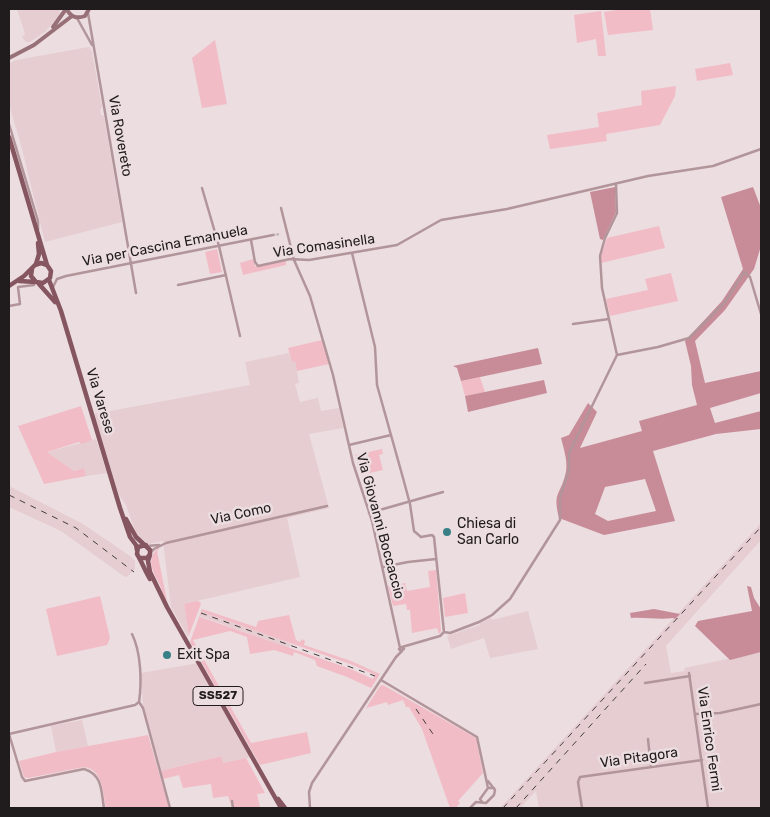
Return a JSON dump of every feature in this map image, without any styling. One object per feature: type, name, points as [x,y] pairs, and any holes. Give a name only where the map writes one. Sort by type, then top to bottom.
[{"type":"main road","points":[[9,137],[51,274],[49,280],[43,283],[17,281]]},
{"type":"main road","points":[[36,283],[32,276],[39,254],[37,231]]},
{"type":"main road","points":[[9,286],[41,263],[47,265]]},
{"type":"main road","name":"Via Varese","points":[[49,280],[61,311],[130,537],[137,550]]},
{"type":"main road","name":"Via Varese","points":[[36,283],[50,295],[61,311]]},
{"type":"main road","name":"Via Varese","points":[[117,497],[133,533],[147,546]]},
{"type":"main road","points":[[140,546],[147,546],[150,550],[150,555],[145,559],[140,558],[137,550],[140,546]]},
{"type":"main road","name":"SS527","points":[[150,555],[148,561],[150,572],[165,603]]},
{"type":"main road","name":"SS527","points":[[140,558],[147,574],[281,808]]},
{"type":"main road","name":"SS527","points":[[270,788],[285,808]]},
{"type":"street","points":[[49,33],[67,9],[72,16],[78,18],[83,17],[88,11]]},
{"type":"street","name":"Via Rovereto","points":[[88,11],[136,294]]},
{"type":"street","points":[[10,57],[34,45],[72,16]]},
{"type":"street","points":[[78,18],[94,48]]},
{"type":"street","points":[[9,124],[38,221],[39,228],[37,231]]},
{"type":"street","name":"Via Comasinella","points":[[251,240],[256,266],[290,259],[309,260],[397,245],[441,220],[507,209],[648,176],[713,166],[761,149]]},
{"type":"street","points":[[444,632],[450,633],[479,622],[492,615],[510,599],[559,522],[560,497],[569,470],[569,453],[617,355],[602,288],[600,256],[605,238],[617,213],[616,185]]},
{"type":"street","points":[[202,188],[219,246],[240,336]]},
{"type":"street","name":"Via Giovanni Boccaccio","points":[[281,208],[294,260],[310,296],[333,375],[354,468],[369,513],[398,643],[401,649]]},
{"type":"street","points":[[280,234],[286,233]]},
{"type":"street","name":"Via per Cascina Emanuela","points":[[51,274],[61,277],[274,235]]},
{"type":"street","points":[[352,253],[376,347],[377,385],[414,531],[421,536],[433,536],[444,632]]},
{"type":"street","points":[[617,355],[658,347],[689,338],[724,302],[744,272],[750,277],[761,314]]},
{"type":"street","points":[[178,285],[226,275]]},
{"type":"street","points":[[56,298],[53,288],[54,283],[61,277]]},
{"type":"street","points":[[9,306],[20,304],[18,287],[36,283]]},
{"type":"street","points":[[573,324],[609,319]]},
{"type":"street","name":"Via Giovanni Boccaccio","points":[[349,444],[391,435]]},
{"type":"street","points":[[369,513],[443,492]]},
{"type":"street","name":"Via Como","points":[[147,546],[160,545],[327,506]]},
{"type":"street","name":"Via Como","points":[[150,555],[160,545]]},
{"type":"street","points":[[382,567],[436,559]]},
{"type":"street","points":[[311,808],[311,791],[316,776],[401,649],[440,636],[444,632]]},
{"type":"street","points":[[132,634],[138,648],[139,702],[143,708],[170,808]]},
{"type":"street","name":"Via Enrico Fermi","points":[[645,683],[690,675],[708,808]]},
{"type":"street","points":[[381,680],[477,737],[488,788],[470,808]]},
{"type":"street","points":[[104,808],[99,780],[93,772],[84,769],[25,781],[22,777],[9,734],[134,705],[139,702]]},
{"type":"street","points":[[695,714],[720,713],[761,704]]},
{"type":"street","points":[[648,739],[651,767]]},
{"type":"street","name":"Via Pitagora","points":[[582,808],[579,778],[702,760]]},
{"type":"street","points":[[476,802],[487,802],[494,795],[494,788],[487,780]]},
{"type":"street","points":[[488,788],[494,788]]},
{"type":"street","points":[[480,798],[482,802]]},
{"type":"street","points":[[232,801],[233,808]]},
{"type":"shaded area","points":[[17,9],[60,9],[59,15],[46,31],[30,42],[26,42],[22,37],[25,34]]},
{"type":"shaded area","points":[[623,9],[650,9],[653,30],[608,35],[604,12]]},
{"type":"shaded area","points":[[601,11],[606,56],[598,56],[596,39],[577,43],[574,15]]},
{"type":"shaded area","points":[[215,40],[227,104],[202,108],[192,58]]},
{"type":"shaded area","points":[[89,47],[92,52],[102,107],[100,110],[101,115],[104,116],[122,222],[45,242],[9,104],[9,64],[16,60]]},
{"type":"shaded area","points":[[730,63],[733,75],[697,81],[695,69]]},
{"type":"shaded area","points":[[676,86],[675,96],[660,125],[606,134],[607,141],[550,149],[547,135],[599,127],[597,113],[642,105],[641,91]]},
{"type":"shaded area","points":[[615,187],[616,212],[603,240],[600,239],[590,192]]},
{"type":"shaded area","points":[[753,187],[761,208],[761,246],[754,269],[725,310],[695,341],[705,383],[761,371],[761,393],[710,408],[715,423],[761,411],[761,429],[716,434],[653,451],[675,521],[604,535],[559,518],[557,499],[566,467],[566,457],[561,438],[569,435],[588,403],[597,412],[580,448],[642,431],[639,421],[697,405],[685,341],[722,301],[743,269],[721,197]],"holes":[[[645,479],[656,511],[608,521],[595,514],[605,487]]]},
{"type":"shaded area","points":[[659,226],[665,248],[601,263],[601,256],[607,238]]},
{"type":"shaded area","points":[[217,249],[222,272],[210,274],[205,252]]},
{"type":"shaded area","points":[[253,259],[255,266],[286,261],[286,265],[243,275],[240,263]]},
{"type":"shaded area","points":[[671,273],[678,301],[610,316],[606,299],[648,290],[645,279]]},
{"type":"shaded area","points":[[322,340],[329,364],[297,371],[295,361],[292,362],[288,348]]},
{"type":"shaded area","points":[[538,348],[542,364],[461,381],[457,368],[453,366]]},
{"type":"shaded area","points":[[289,353],[292,361],[295,361],[299,383],[295,384],[300,402],[318,398],[321,411],[339,408],[343,428],[309,434],[329,508],[287,518],[300,577],[184,604],[188,637],[171,607],[163,541],[149,544],[137,536],[126,505],[118,493],[94,414],[250,385],[245,362]]},
{"type":"shaded area","points":[[480,377],[485,392],[465,396],[461,381]]},
{"type":"shaded area","points":[[544,380],[547,393],[468,412],[465,396]]},
{"type":"shaded area","points":[[81,406],[92,440],[47,452],[74,471],[84,468],[86,476],[44,484],[18,426]]},
{"type":"shaded area","points":[[96,439],[107,473],[86,476],[84,468],[74,471],[47,452]]},
{"type":"shaded area","points":[[382,449],[383,454],[379,455],[383,470],[361,475],[355,455]]},
{"type":"shaded area","points":[[9,486],[83,524],[130,556],[135,561],[135,569],[125,577],[61,531],[9,507]]},
{"type":"shaded area","points":[[761,523],[761,540],[666,646],[671,673],[685,671],[684,668],[761,652],[761,808],[539,808],[536,791],[520,808],[500,808]]},
{"type":"shaded area","points":[[159,547],[157,551],[167,601],[154,574],[151,560]]},
{"type":"shaded area","points":[[436,570],[441,631],[439,634],[437,628],[412,633],[410,610],[407,610],[406,604],[393,606],[388,586],[405,583],[407,591],[430,587],[428,571]]},
{"type":"shaded area","points":[[747,586],[751,587],[754,598],[761,609],[761,652],[730,660],[695,626],[698,621],[752,611]]},
{"type":"shaded area","points":[[465,593],[468,613],[445,617],[443,598]]},
{"type":"shaded area","points":[[100,596],[110,638],[107,645],[57,656],[46,609]]},
{"type":"shaded area","points":[[197,601],[201,604],[189,635],[184,604]]},
{"type":"shaded area","points":[[202,609],[256,627],[258,621],[289,615],[296,640],[300,642],[302,639],[305,641],[304,645],[351,661],[380,674],[371,688],[317,666],[315,660],[294,652],[293,656],[274,650],[250,654],[247,637],[230,631],[193,640],[251,743],[307,732],[311,753],[260,765],[190,642]],"holes":[[[202,612],[353,665],[375,675],[373,679],[348,668],[200,617]]]},
{"type":"shaded area","points":[[654,609],[680,614],[675,619],[631,618],[630,613]]},
{"type":"shaded area","points":[[528,611],[538,649],[490,658],[484,638],[451,649],[447,636],[480,625],[479,620],[490,615],[492,620]]},
{"type":"shaded area","points":[[202,612],[291,644],[289,648],[200,616]]},
{"type":"shaded area","points":[[199,663],[252,757],[222,763],[220,756],[160,771],[143,707],[141,673]]},
{"type":"shaded area","points":[[383,685],[476,738],[483,773],[458,801],[460,803],[457,806],[458,808],[450,808],[422,729],[403,700],[388,705],[387,702],[366,708],[380,686]]},
{"type":"shaded area","points":[[82,720],[88,746],[56,752],[51,726]]},
{"type":"shaded area","points":[[148,735],[169,808],[106,808],[99,777],[90,769],[84,767],[28,778],[24,777],[19,761],[56,752]]},
{"type":"shaded area","points":[[221,756],[223,763],[246,758],[265,793],[257,794],[260,807],[232,808],[228,796],[213,798],[211,784],[183,788],[179,775],[163,779],[160,771]]},
{"type":"tunnel","points":[[273,235],[280,234]]},
{"type":"railway","points":[[9,495],[76,528],[134,572]]},
{"type":"railway","points":[[503,808],[761,527]]},
{"type":"railway","points":[[201,613],[375,676]]},
{"type":"railway","points":[[516,808],[646,664]]},
{"type":"railway","points":[[416,709],[435,737]]},
{"type":"place","name":"Chiesa di San Carlo","points":[[447,532]]},
{"type":"place","name":"Exit Spa","points":[[167,655]]}]
